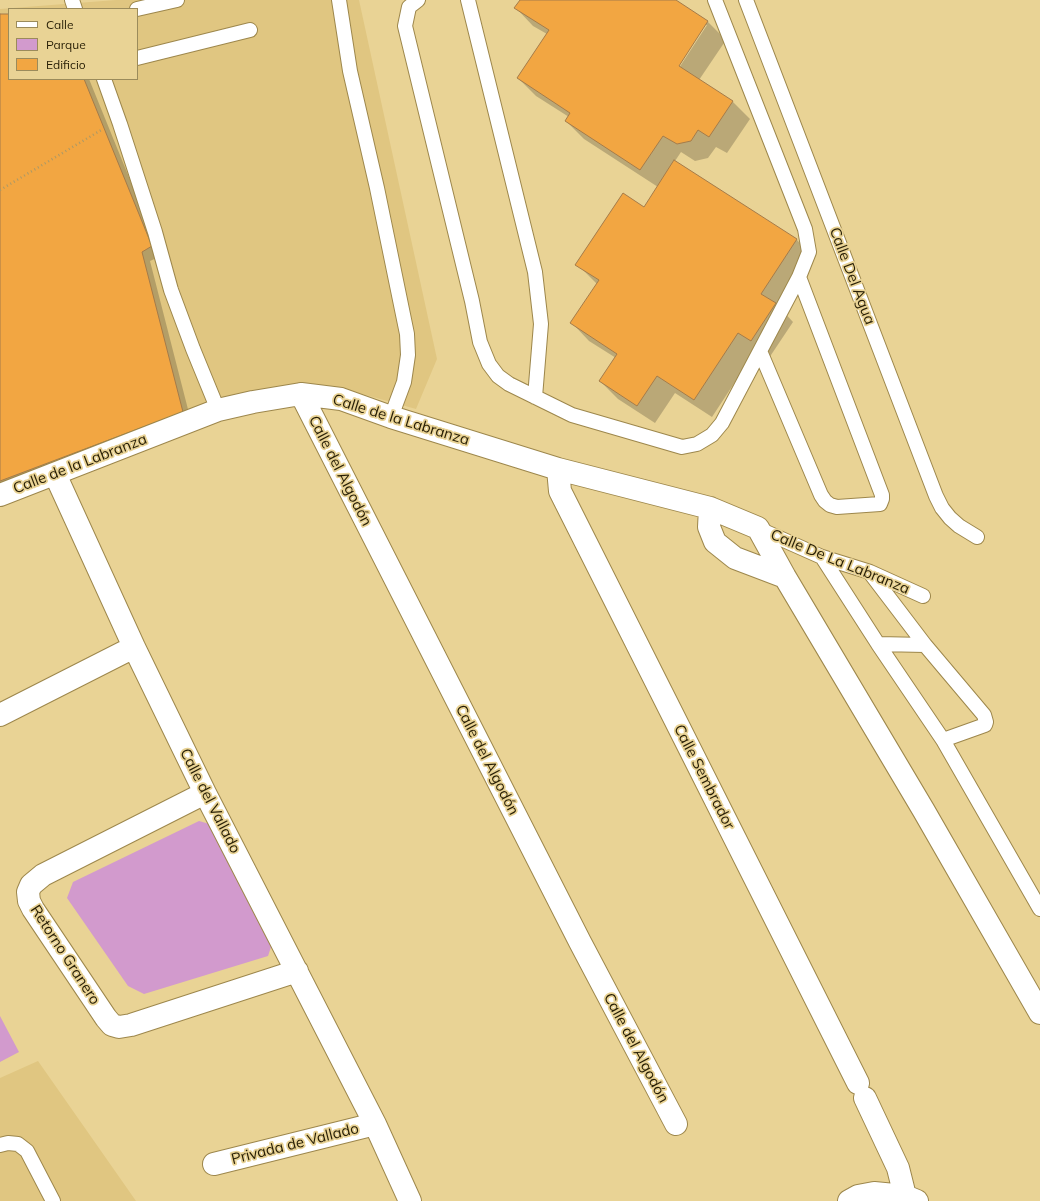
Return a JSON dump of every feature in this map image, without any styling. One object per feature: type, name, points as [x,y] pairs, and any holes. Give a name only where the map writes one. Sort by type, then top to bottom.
[{"type":"street","name":"Calle de la Labranza","points":[[0,495],[218,410],[253,402],[301,394],[341,399],[391,417],[558,469],[710,508],[758,528]]},
{"type":"street","name":"Calle del Algodón","points":[[301,394],[576,934],[676,1124]]},
{"type":"street","name":"Calle Sembrador","points":[[558,469],[560,491],[862,1090],[911,1199]]},
{"type":"street","name":"Calle del Vallado","points":[[55,474],[134,647],[205,793],[375,1124],[410,1201]]},
{"type":"street","points":[[710,508],[710,527],[715,542],[735,558],[785,577]]},
{"type":"street","points":[[758,528],[785,577],[924,811],[1040,1013]]},
{"type":"street","points":[[0,715],[134,647]]},
{"type":"street","name":"Retorno Granero","points":[[205,793],[43,875],[31,885],[28,892],[29,901],[33,909],[106,1018],[112,1025],[119,1027],[131,1026],[297,971]]},
{"type":"street","name":"Privada de Vallado","points":[[214,1164],[375,1124]]},
{"type":"street","points":[[849,1201],[858,1196],[874,1193],[911,1199]]},
{"type":"lane","points":[[138,9],[177,0]]},
{"type":"lane","points":[[339,0],[350,71],[377,188],[407,334],[408,355],[404,382],[391,417]]},
{"type":"lane","points":[[418,0],[409,7],[405,26],[480,342],[489,364],[498,376],[534,397],[572,415],[682,447],[697,444],[712,435],[722,423],[799,277],[809,252],[805,228],[715,0]]},
{"type":"lane","points":[[468,0],[535,272],[541,324],[534,397]]},
{"type":"lane","name":"Calle Del Agua","points":[[746,0],[936,496],[942,508],[950,518],[959,526],[977,537]]},
{"type":"lane","points":[[138,58],[250,30]]},
{"type":"lane","points":[[104,80],[155,232],[171,290],[193,350],[218,410]]},
{"type":"lane","points":[[760,351],[821,495],[830,505],[837,507],[880,504],[882,495],[799,277]]},
{"type":"lane","name":"Calle De La Labranza","points":[[758,528],[822,557],[870,572],[923,596]]},
{"type":"lane","points":[[822,557],[878,644],[943,740],[1040,909]]},
{"type":"lane","points":[[870,572],[925,645],[986,718],[984,725],[943,740]]},
{"type":"lane","points":[[878,644],[925,645]]},
{"type":"lane","points":[[0,1145],[8,1143],[18,1144],[27,1151],[53,1201]]},
{"type":"path","points":[[0,190],[104,128],[120,124]]},
{"type":"shaded area","points":[[116,0],[359,0],[437,359],[416,409],[355,392],[312,388],[0,484],[0,9],[8,8],[8,80],[138,80],[138,8],[13,8]]},
{"type":"shaded area","points":[[38,1061],[136,1201],[0,1201],[0,1078]]},
{"type":"green space","points":[[199,821],[213,825],[273,941],[268,956],[144,994],[128,986],[67,898],[73,882]]},
{"type":"green space","points":[[0,1016],[19,1052],[0,1062]]},
{"type":"building","points":[[520,0],[676,0],[708,21],[679,66],[733,101],[709,137],[698,130],[691,141],[677,144],[663,136],[640,170],[565,121],[570,113],[517,78],[549,30],[514,8]]},
{"type":"building","points":[[0,14],[8,14],[8,80],[84,80],[152,246],[142,252],[183,412],[0,481]]},
{"type":"building","points":[[674,160],[797,239],[761,294],[776,303],[751,341],[738,333],[694,400],[657,376],[637,406],[599,381],[617,354],[570,323],[599,280],[575,265],[623,193],[644,207]]}]
